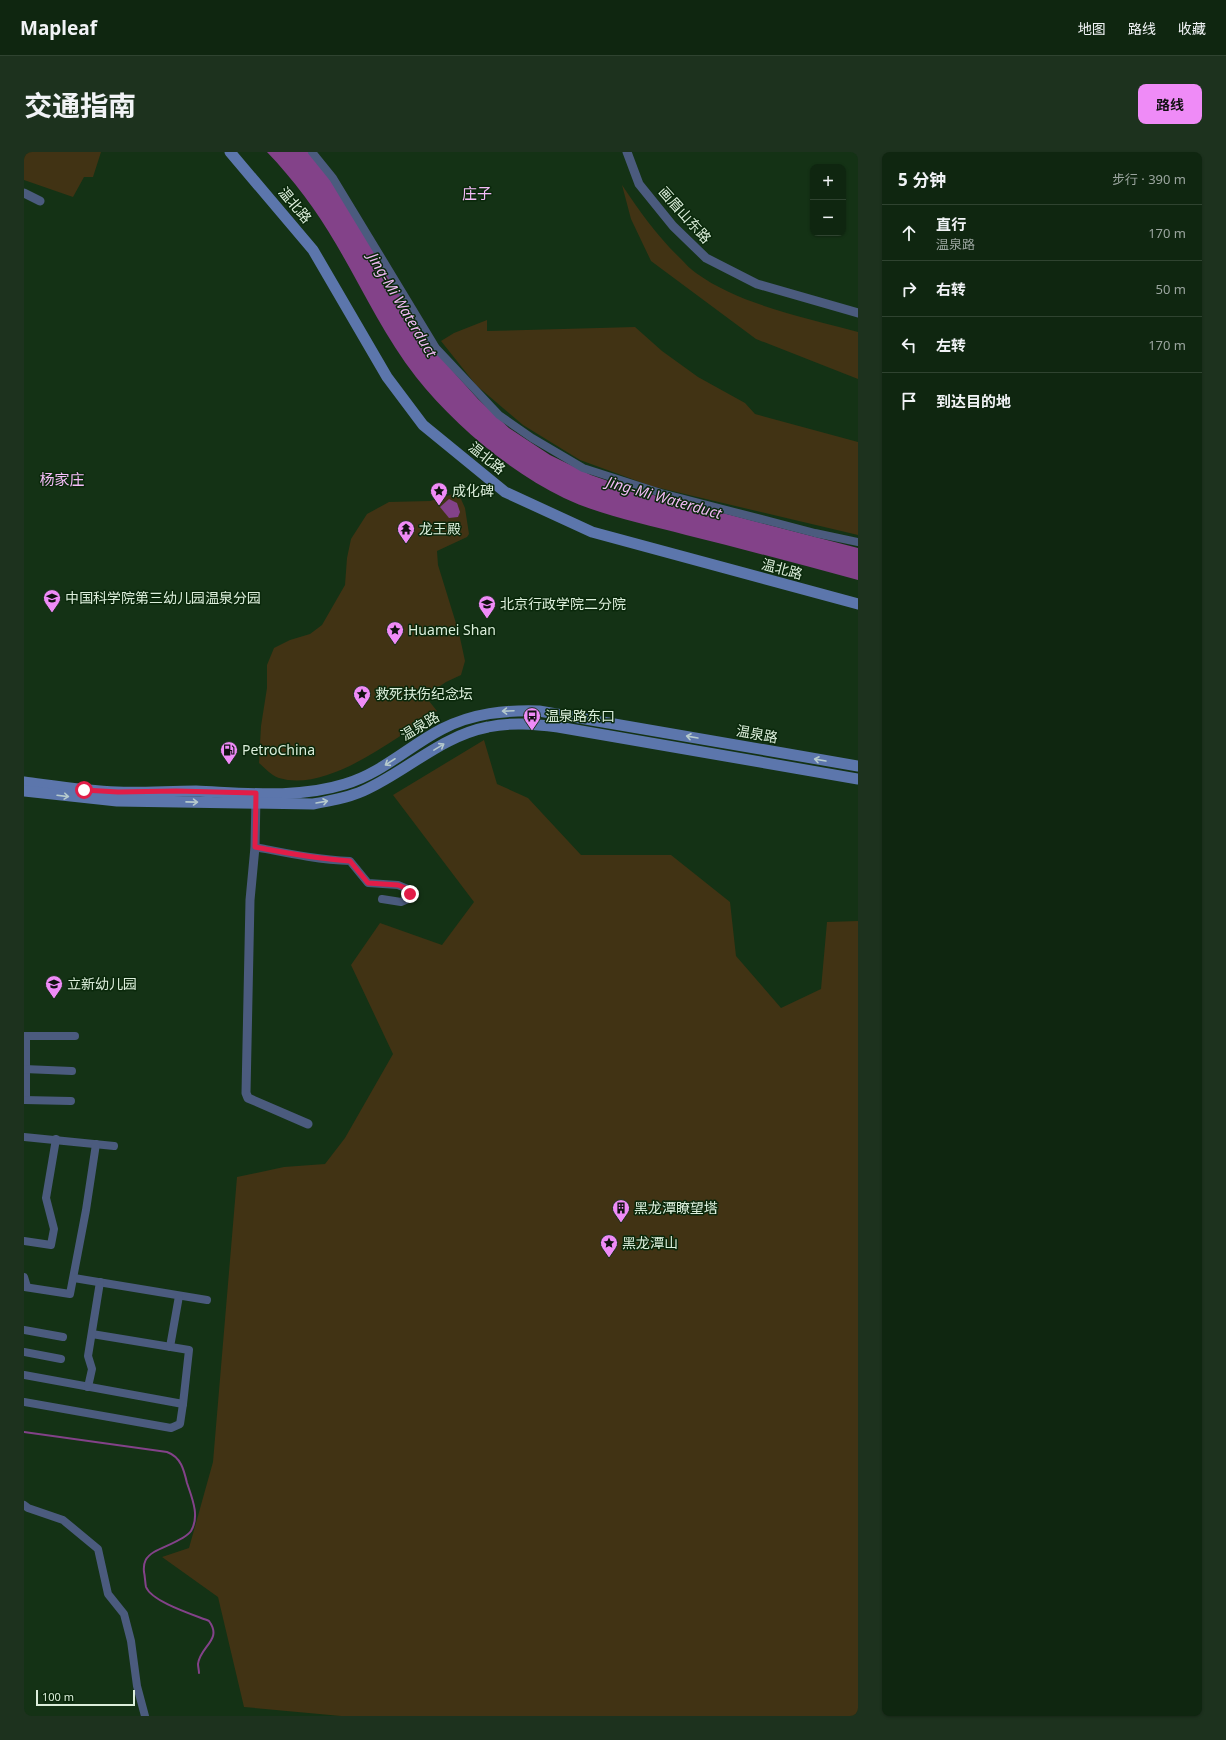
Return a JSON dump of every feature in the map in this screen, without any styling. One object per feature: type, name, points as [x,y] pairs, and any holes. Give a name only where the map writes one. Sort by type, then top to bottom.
[{"type":"main road","name":"温北路","points":[[230,152],[313,250],[387,377],[423,425],[505,492],[592,532],[858,604]]},
{"type":"main road","name":"温泉路","points":[[24,791],[117,801],[256,798],[323,790],[347,783],[384,766],[442,729],[477,715],[502,711],[539,711],[857,773]]},
{"type":"main road","name":"温泉路","points":[[24,782],[84,790],[118,792],[176,791],[256,798]]},
{"type":"street","points":[[312,152],[333,178],[436,348],[499,415],[532,438],[583,468],[661,493],[815,534],[858,542]]},
{"type":"street","name":"画眉山东路","points":[[627,152],[639,184],[673,226],[706,258],[757,284],[858,313]]},
{"type":"street","points":[[24,193],[40,201]]},
{"type":"street","points":[[256,798],[255,847],[250,900],[246,1093],[248,1098],[308,1124]]},
{"type":"street","points":[[255,847],[310,857],[350,861],[368,883],[398,885],[410,890],[408,899],[400,902],[382,899]]},
{"type":"street","points":[[71,1101],[25,1100],[25,1036],[75,1036]]},
{"type":"street","points":[[25,1069],[72,1071]]},
{"type":"street","points":[[24,1137],[114,1146]]},
{"type":"street","points":[[24,1241],[51,1245],[54,1229],[46,1198],[56,1140]]},
{"type":"street","points":[[24,1277],[26,1287],[70,1294],[74,1278],[96,1144]]},
{"type":"street","points":[[74,1278],[207,1300]]},
{"type":"street","points":[[88,1387],[92,1369],[88,1356],[100,1282]]},
{"type":"street","points":[[170,1347],[179,1296]]},
{"type":"street","points":[[24,1330],[63,1337]]},
{"type":"street","points":[[24,1402],[171,1428],[180,1424],[189,1350],[92,1334]]},
{"type":"street","points":[[24,1352],[61,1359]]},
{"type":"street","points":[[24,1375],[183,1404]]},
{"type":"street","points":[[24,1505],[28,1508],[63,1520],[98,1549],[108,1594],[124,1614],[132,1641],[137,1686],[145,1716]]},
{"type":"shaded area","points":[[24,152],[101,152],[93,177],[84,177],[73,197],[24,180]]},
{"type":"shaded area","points":[[622,185],[665,242],[696,273],[733,294],[753,302],[796,316],[858,332],[858,379],[756,339],[651,261],[631,219]]},
{"type":"shaded area","points":[[487,320],[487,331],[635,327],[662,351],[698,377],[745,403],[755,414],[858,442],[858,535],[651,486],[580,460],[523,425],[476,385],[441,341],[454,333]]},
{"type":"shaded area","points":[[453,494],[461,499],[465,508],[469,534],[467,537],[437,551],[438,565],[459,633],[465,661],[461,675],[446,682],[425,696],[437,711],[382,748],[361,760],[319,778],[298,780],[274,776],[259,763],[261,726],[267,688],[267,665],[274,648],[290,640],[310,634],[322,625],[345,585],[347,558],[351,539],[367,514],[389,502],[430,501]]},
{"type":"shaded area","points":[[484,740],[497,784],[528,798],[581,855],[671,855],[730,902],[736,956],[781,1008],[821,989],[827,922],[858,921],[858,1716],[341,1716],[244,1707],[218,1597],[162,1557],[189,1548],[213,1462],[237,1177],[284,1167],[325,1164],[345,1138],[393,1054],[351,965],[380,923],[442,945],[474,902],[393,795]]},
{"type":"water","name":"Jing-Mi Waterduct","points":[[267,152],[308,152],[327,175],[361,226],[451,369],[478,399],[509,428],[550,455],[591,475],[634,490],[858,548],[858,580],[593,510],[564,498],[523,475],[503,461],[447,412],[416,377],[383,329],[329,232],[295,184]]},
{"type":"water","points":[[449,499],[457,503],[460,512],[458,517],[449,518],[440,507]]},
{"type":"waterway","points":[[24,1432],[167,1452],[172,1454],[179,1461],[193,1501],[195,1513],[194,1525],[191,1531],[184,1537],[149,1556],[144,1565],[144,1572],[146,1587],[156,1598],[209,1621],[213,1628],[210,1643],[203,1652],[198,1664],[199,1673]]},
{"type":"place","name":"成化碑","points":[[439,506]]},
{"type":"place","name":"龙王殿","points":[[406,544]]},
{"type":"place","name":"中国科学院第三幼儿园温泉分园","points":[[52,613]]},
{"type":"place","name":"北京行政学院二分院","points":[[487,619]]},
{"type":"place","name":"Huamei Shan","points":[[395,645]]},
{"type":"place","name":"救死扶伤纪念坛","points":[[362,709]]},
{"type":"place","name":"温泉路东口","points":[[532,731]]},
{"type":"place","name":"PetroChina","points":[[229,765]]},
{"type":"place","name":"立新幼儿园","points":[[54,999]]},
{"type":"place","name":"黑龙潭瞭望塔","points":[[621,1223]]},
{"type":"place","name":"黑龙潭山","points":[[609,1258]]},
{"type":"district","name":"庄子","points":[[477,194]]},
{"type":"district","name":"杨家庄","points":[[62,480]]},
{"type":"route","points":[[84,790],[118,792],[176,791],[256,793],[255,847],[296,855],[350,861],[368,883],[405,886],[410,890],[410,894]]}]
